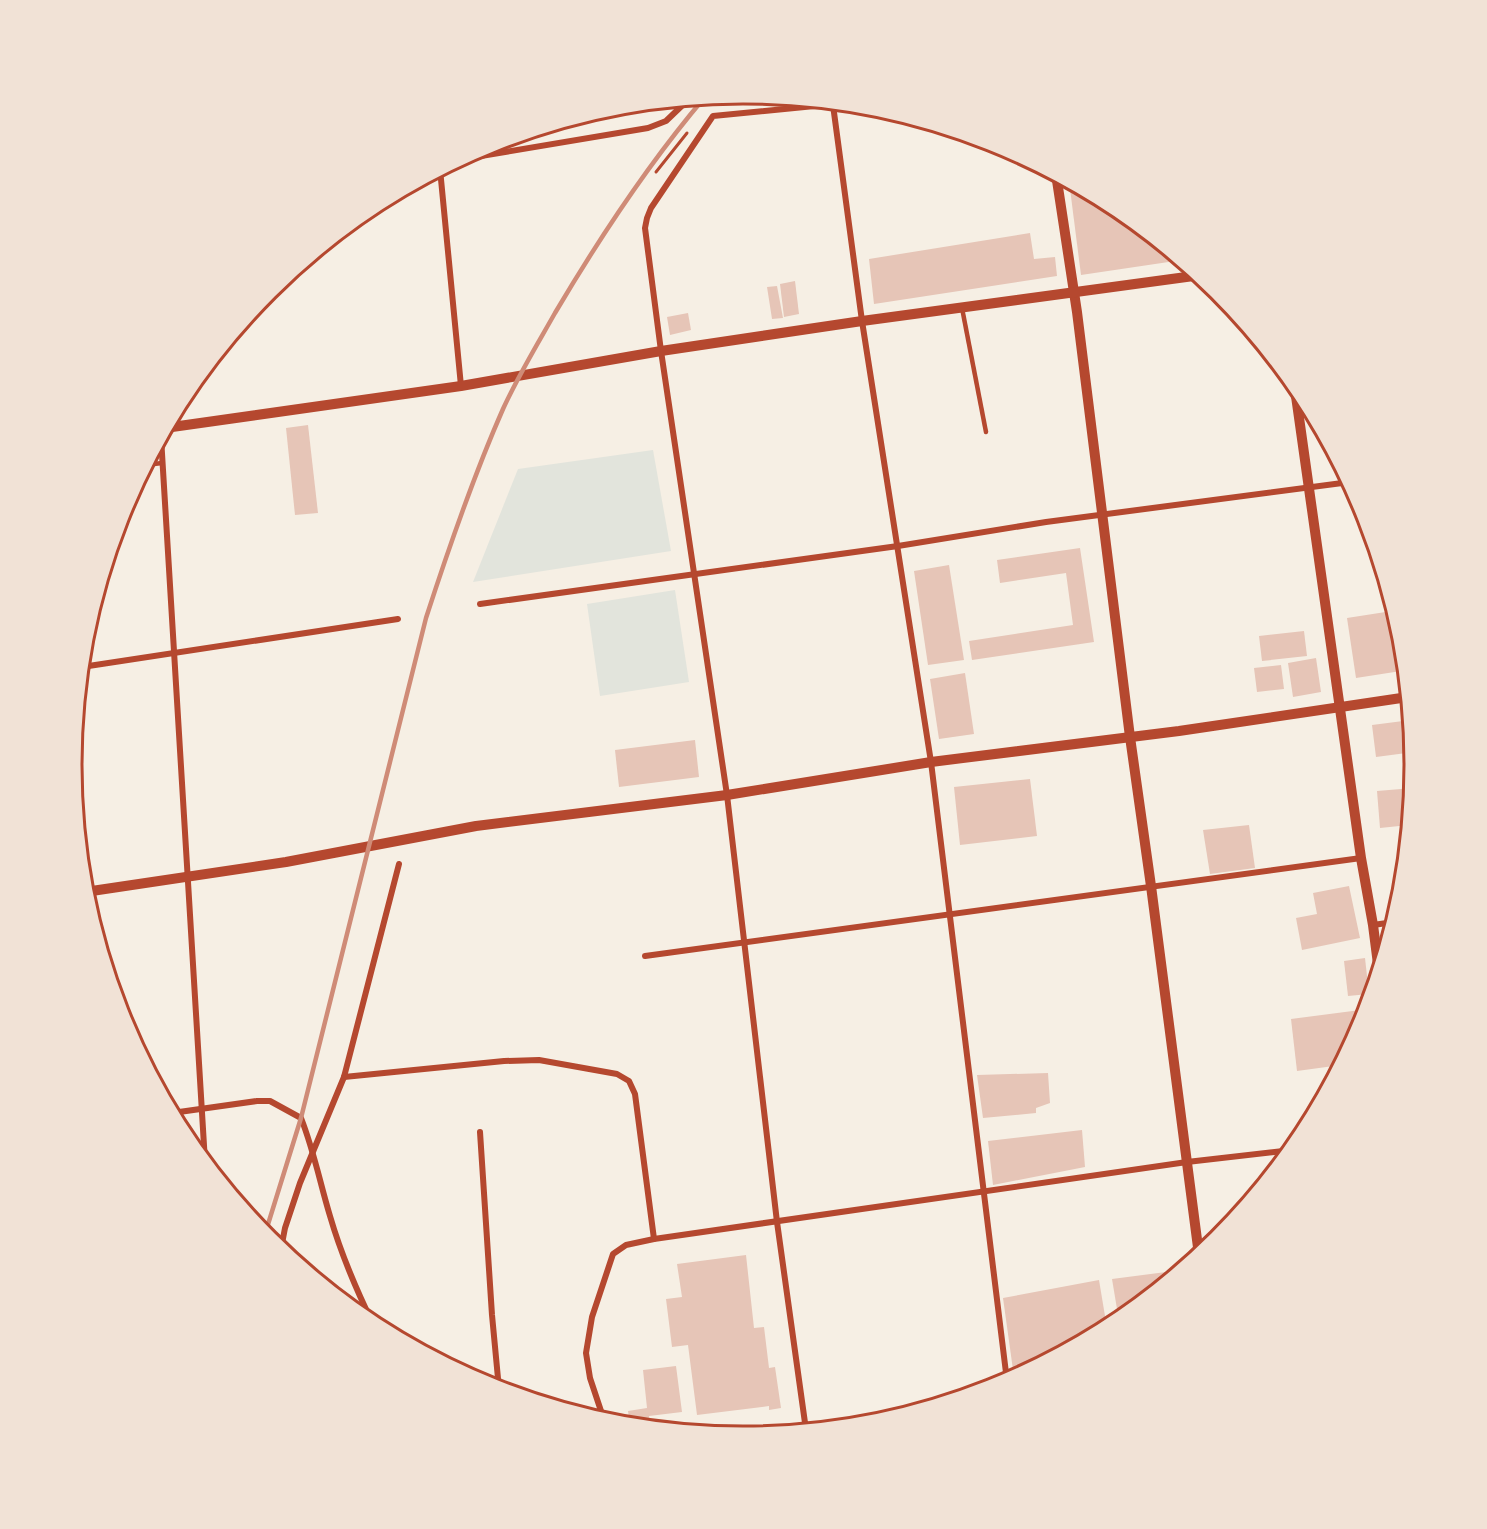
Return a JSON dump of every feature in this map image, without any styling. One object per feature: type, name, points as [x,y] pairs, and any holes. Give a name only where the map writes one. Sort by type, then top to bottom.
[{"type":"street","points":[[489,155],[648,128],[666,122],[681,107]]},
{"type":"street","points":[[805,1422],[777,1222],[727,795],[645,228],[651,208],[713,116],[810,107]]},
{"type":"street","points":[[834,110],[862,321],[931,762],[1006,1371]]},
{"type":"street","points":[[441,177],[461,386]]},
{"type":"street","points":[[1057,183],[1197,1244]]},
{"type":"street","points":[[176,426],[461,386],[661,351],[862,321],[1189,277]]},
{"type":"street","points":[[1297,403],[1377,953]]},
{"type":"street","points":[[162,452],[204,1146]]},
{"type":"street","points":[[480,604],[898,546],[1046,522],[1341,483]]},
{"type":"street","points":[[90,666],[398,619]]},
{"type":"street","points":[[95,890],[286,862],[476,826],[727,795],[931,762],[1130,737],[1401,698]]},
{"type":"street","points":[[645,956],[1361,858]]},
{"type":"street","points":[[283,1238],[300,1184],[344,1077],[399,864]]},
{"type":"street","points":[[1373,925],[1385,923]]},
{"type":"street","points":[[344,1077],[504,1061],[539,1060],[617,1074],[629,1081],[634,1094],[654,1239]]},
{"type":"street","points":[[181,1111],[270,1101],[301,1118],[314,1152],[330,1217],[364,1305]]},
{"type":"street","points":[[480,1131],[498,1378]]},
{"type":"street","points":[[601,1410],[590,1378],[586,1353],[592,1317],[613,1254],[626,1245],[654,1239],[1187,1162],[1279,1151]]},
{"type":"lane","points":[[962,308],[986,432]]},
{"type":"lane","points":[[155,464],[162,463]]},
{"type":"path","points":[[657,172],[690,130]]},
{"type":"shaded area","points":[[653,450],[671,551],[473,582],[518,469]]},
{"type":"shaded area","points":[[675,590],[689,682],[600,696],[587,604]]},
{"type":"building","points":[[1070,190],[1111,215],[1171,262],[1081,275]]},
{"type":"building","points":[[1030,233],[1034,259],[1055,257],[1057,276],[874,304],[869,259]]},
{"type":"building","points":[[795,281],[799,314],[784,317],[780,284]]},
{"type":"building","points":[[777,286],[783,318],[772,319],[767,287]]},
{"type":"building","points":[[688,313],[691,330],[670,335],[667,317]]},
{"type":"building","points":[[308,425],[318,513],[295,515],[286,428]]},
{"type":"building","points":[[1080,548],[1094,642],[972,660],[969,641],[1073,625],[1066,573],[1000,583],[997,560]]},
{"type":"building","points":[[949,565],[964,660],[928,665],[914,571]]},
{"type":"building","points":[[1386,612],[1398,671],[1356,678],[1347,618]]},
{"type":"building","points":[[1304,631],[1307,656],[1262,661],[1259,636]]},
{"type":"building","points":[[1316,658],[1321,692],[1293,697],[1288,663]]},
{"type":"building","points":[[1281,665],[1284,689],[1257,692],[1254,668]]},
{"type":"building","points":[[965,673],[974,734],[939,739],[930,679]]},
{"type":"building","points":[[1403,721],[1404,753],[1376,757],[1372,725]]},
{"type":"building","points":[[695,740],[699,777],[619,787],[615,750]]},
{"type":"building","points":[[1030,779],[1037,836],[960,845],[954,787]]},
{"type":"building","points":[[1403,789],[1401,826],[1380,828],[1377,791]]},
{"type":"building","points":[[1249,825],[1255,868],[1210,874],[1203,830]]},
{"type":"building","points":[[1349,886],[1360,938],[1302,950],[1296,918],[1317,914],[1313,893]]},
{"type":"building","points":[[1365,958],[1368,981],[1362,995],[1348,996],[1344,961]]},
{"type":"building","points":[[1356,1011],[1331,1066],[1297,1071],[1291,1019]]},
{"type":"building","points":[[1048,1073],[1050,1103],[1036,1108],[1036,1113],[983,1118],[977,1075]]},
{"type":"building","points":[[1082,1130],[1085,1167],[993,1185],[988,1141]]},
{"type":"building","points":[[746,1255],[754,1328],[764,1327],[769,1368],[775,1367],[781,1408],[769,1410],[769,1406],[697,1415],[688,1345],[672,1347],[666,1299],[682,1297],[677,1264]]},
{"type":"building","points":[[1166,1272],[1117,1310],[1112,1279]]},
{"type":"building","points":[[1099,1280],[1105,1318],[1074,1337],[1013,1367],[1003,1298]]},
{"type":"building","points":[[676,1366],[682,1412],[649,1416],[649,1419],[629,1415],[628,1411],[647,1408],[643,1370]]},
{"type":"railway","points":[[268,1223],[301,1118],[426,618],[482,460],[515,385],[572,285],[644,175],[698,105]]}]
